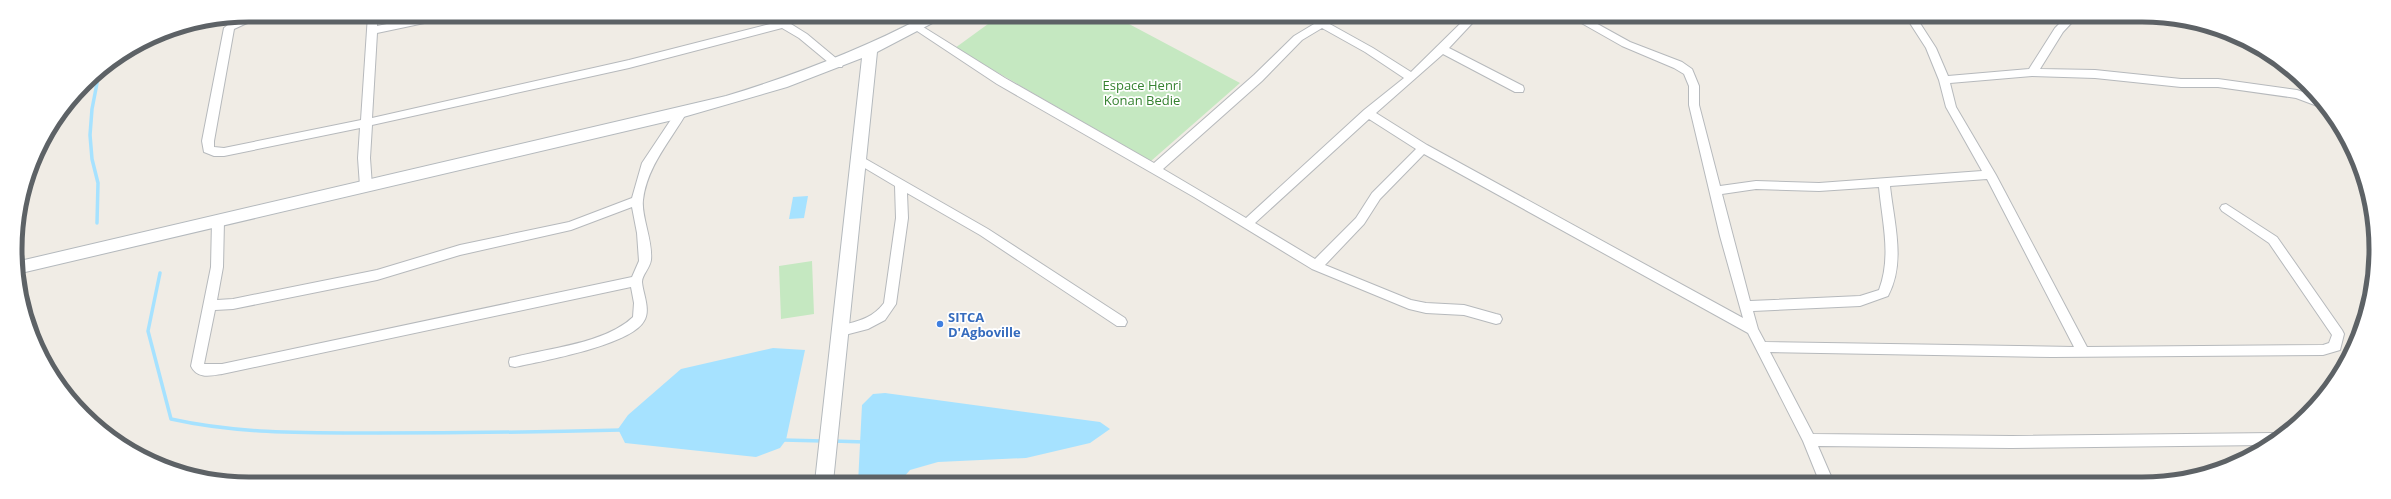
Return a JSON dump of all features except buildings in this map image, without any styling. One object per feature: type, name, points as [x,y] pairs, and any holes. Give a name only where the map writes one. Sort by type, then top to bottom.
[{"type":"main road","points":[[22,266],[682,112],[838,64],[870,50],[925,22]]},
{"type":"main road","points":[[825,477],[841,331],[857,158],[870,50]]},
{"type":"street","points":[[240,22],[229,28],[208,149],[214,152],[224,152],[457,104],[629,64],[788,22]]},
{"type":"street","points":[[366,186],[364,158],[373,22]]},
{"type":"street","points":[[372,31],[415,22]]},
{"type":"street","points":[[780,22],[838,64]]},
{"type":"street","points":[[1155,169],[1258,78],[1298,38],[1321,22]]},
{"type":"street","points":[[1327,22],[1409,76]]},
{"type":"street","points":[[1247,224],[1409,76],[1427,64],[1468,22]]},
{"type":"street","points":[[1585,22],[1626,44],[1678,65],[1688,72],[1694,86],[1694,105],[1726,236],[1748,306],[1752,329],[1763,347],[1809,440],[1824,477]]},
{"type":"street","points":[[1914,22],[1931,48],[1944,80],[1951,107],[1990,175],[2083,351]]},
{"type":"street","points":[[2032,72],[2059,30],[2067,22]]},
{"type":"street","points":[[916,27],[1001,81],[1155,169],[1316,266],[1409,304],[1426,308],[1464,310],[1496,319]]},
{"type":"street","points":[[1441,48],[1519,89]]},
{"type":"street","points":[[1944,80],[2032,72],[2095,74],[2181,83],[2218,83],[2297,94],[2314,100]]},
{"type":"street","points":[[515,362],[606,339],[627,330],[639,319],[640,303],[636,280],[644,261],[643,233],[638,201],[648,163],[682,112]]},
{"type":"street","points":[[1368,113],[1423,148],[1752,329]]},
{"type":"street","points":[[1316,266],[1360,221],[1376,196],[1423,148]]},
{"type":"street","points":[[857,158],[984,232],[1121,322]]},
{"type":"street","points":[[1716,191],[1756,186],[1819,187],[1990,175]]},
{"type":"street","points":[[1748,306],[1860,301],[1884,293],[1891,280],[1891,245],[1884,182]]},
{"type":"street","points":[[841,331],[864,325],[881,316],[890,304],[902,218],[901,185]]},
{"type":"street","points":[[209,305],[233,304],[377,275],[460,250],[571,226],[638,201]]},
{"type":"street","points":[[1763,347],[2183,353],[2315,351],[2336,346],[2338,334],[2273,240],[2226,208]]},
{"type":"street","points":[[218,221],[217,267],[197,366],[203,371],[230,368],[636,280]]},
{"type":"street","points":[[1809,440],[2011,442],[2268,439]]},
{"type":"green space","name":"Espace Henri Konan Bedie","points":[[991,22],[1125,22],[1240,83],[1151,161],[955,48]]},
{"type":"green space","points":[[812,261],[814,314],[781,319],[779,266]]},
{"type":"water","points":[[808,196],[804,218],[789,219],[793,197]]},
{"type":"water","points":[[773,348],[805,350],[786,440],[780,448],[756,457],[625,443],[618,429],[628,415],[681,369]]},
{"type":"water","points":[[885,393],[1100,422],[1110,429],[1090,443],[1026,458],[938,462],[910,470],[904,477],[858,477],[862,405],[873,394]]},
{"type":"waterway","points":[[97,223],[98,183],[92,159],[90,135],[92,109],[98,79]]},
{"type":"waterway","points":[[160,273],[148,331],[171,419],[222,428],[298,433],[468,433],[621,430]]},
{"type":"waterway","points":[[783,440],[823,441]]},
{"type":"waterway","points":[[833,441],[865,442]]},
{"type":"place","name":"SITCA D'Agboville","points":[[940,324]]}]
